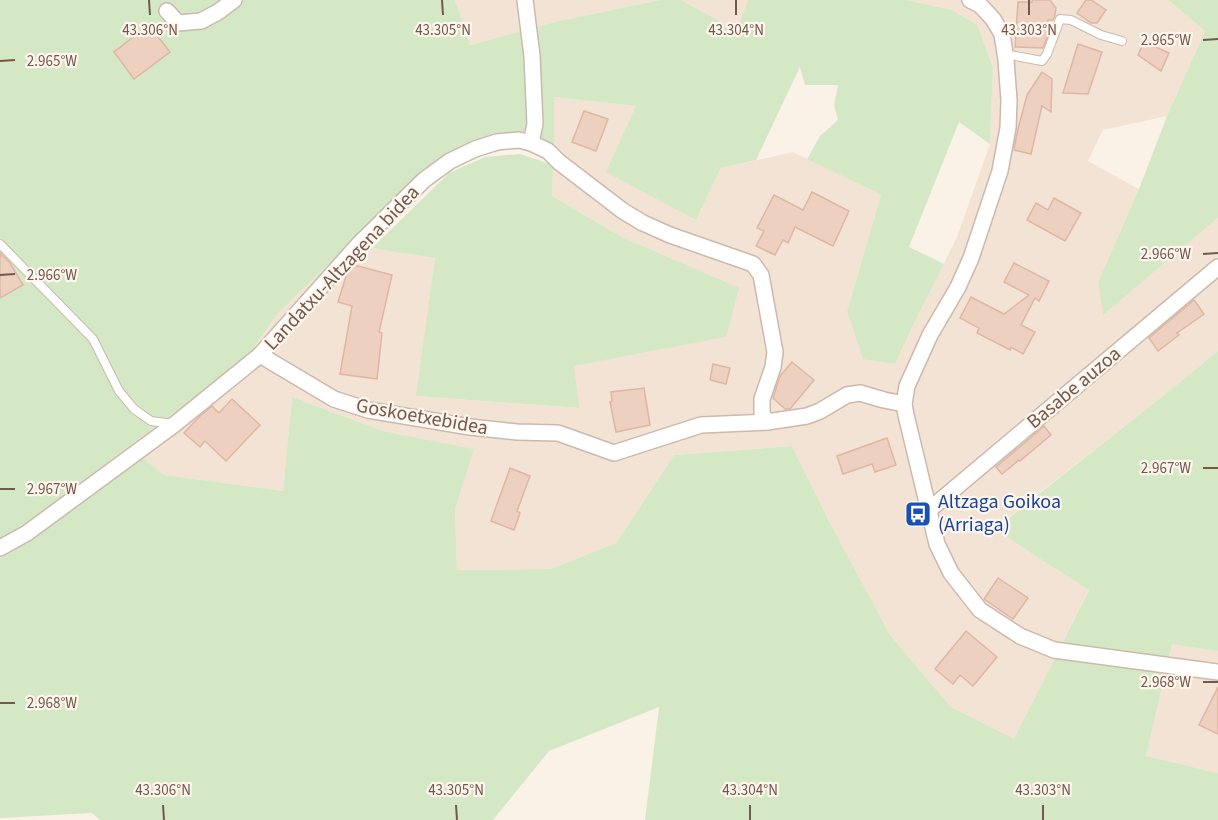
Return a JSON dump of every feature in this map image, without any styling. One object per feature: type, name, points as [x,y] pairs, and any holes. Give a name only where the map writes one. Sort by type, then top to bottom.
[{"type":"street","points":[[167,11],[178,23],[201,21],[234,0]]},
{"type":"street","points":[[525,0],[532,56],[535,124],[531,143]]},
{"type":"street","points":[[970,0],[980,5],[993,19],[1002,34],[1009,100],[1008,128],[1000,171],[970,258],[958,287],[930,335],[906,386],[904,404],[906,415],[937,543],[951,573],[980,610],[1020,636],[1054,650],[1218,672]]},
{"type":"street","name":"Landatxu-Altzagena bidea","points":[[260,355],[359,244],[424,180],[450,161],[475,149],[497,142],[519,140],[548,151],[623,211],[643,223],[670,235],[753,264],[761,275],[776,352],[762,399],[762,414],[767,422]]},
{"type":"street","name":"Basabe auzoa","points":[[929,510],[1218,267]]},
{"type":"street","points":[[0,548],[27,533],[175,424],[260,355]]},
{"type":"street","name":"Goskoetxebidea","points":[[260,355],[334,399],[368,410],[470,427],[558,433],[614,453],[701,425],[767,422],[807,416],[847,395],[860,393],[904,404]]},
{"type":"lane","points":[[1005,54],[1042,62],[1060,19],[1071,20],[1101,35],[1122,41]]},
{"type":"lane","points":[[0,244],[93,339],[119,391],[134,409],[151,421],[175,424]]},
{"type":"shaded area","points":[[455,0],[660,0],[554,22],[469,45]]},
{"type":"shaded area","points":[[681,0],[748,0],[738,30]]},
{"type":"shaded area","points":[[906,0],[1168,0],[1205,31],[1167,116],[1103,130],[1088,161],[1139,189],[1098,282],[1104,314],[1218,218],[1218,351],[997,526],[1014,542],[1089,589],[1014,740],[951,707],[890,635],[792,446],[674,455],[616,543],[551,569],[457,570],[455,509],[473,449],[383,431],[292,397],[283,491],[164,475],[129,447],[247,358],[278,313],[349,244],[435,258],[417,396],[578,408],[573,366],[726,337],[697,270],[622,237],[552,196],[554,97],[637,106],[696,220],[721,168],[793,152],[881,195],[847,311],[895,364],[957,237],[990,144],[993,68],[952,10]]},
{"type":"shaded area","points":[[1172,643],[1218,651],[1218,773],[1146,756]]},
{"type":"green space","points":[[0,0],[455,0],[470,45],[554,22],[660,0],[681,0],[737,30],[748,0],[906,0],[952,10],[977,25],[993,68],[990,144],[959,122],[909,247],[944,264],[895,364],[863,359],[847,311],[881,195],[807,159],[820,136],[838,120],[834,105],[838,85],[805,85],[800,67],[756,160],[721,168],[696,220],[606,172],[636,106],[554,97],[554,144],[524,131],[449,152],[391,204],[278,313],[247,358],[11,535],[0,540]]},
{"type":"green space","points":[[1168,0],[1218,0],[1218,218],[1103,315],[1098,282],[1205,31]]},
{"type":"green space","points":[[520,154],[553,165],[552,196],[622,237],[739,288],[726,337],[574,366],[579,408],[416,396],[435,258],[372,248],[449,173],[485,157]]},
{"type":"green space","points":[[1218,351],[1218,651],[1172,644],[1146,756],[1218,773],[1218,820],[645,820],[659,707],[549,751],[493,820],[100,820],[92,813],[0,818],[0,557],[32,540],[143,458],[164,475],[283,491],[292,397],[383,431],[474,449],[455,509],[457,570],[551,569],[616,543],[674,455],[792,446],[890,635],[951,707],[1014,739],[1089,590],[1014,542],[997,527]]},
{"type":"building","points":[[1032,0],[1050,0],[1056,8],[1053,20],[1048,20],[1047,38],[1043,48],[1015,47],[1018,2],[1032,2]]},
{"type":"building","points":[[1086,0],[1091,0],[1106,10],[1097,23],[1091,23],[1077,13]]},
{"type":"building","points":[[149,25],[170,52],[134,79],[114,52]]},
{"type":"building","points":[[1144,42],[1169,53],[1161,71],[1138,55]]},
{"type":"building","points":[[1078,44],[1102,52],[1088,94],[1063,93]]},
{"type":"building","points":[[1042,72],[1052,79],[1051,112],[1042,106],[1031,154],[1014,150],[1027,95]]},
{"type":"building","points":[[584,111],[608,119],[596,151],[572,142]]},
{"type":"building","points":[[812,192],[849,211],[833,246],[795,227],[788,243],[783,240],[775,255],[756,246],[764,231],[757,228],[774,195],[803,210]]},
{"type":"building","points":[[1054,198],[1081,213],[1065,241],[1027,220],[1036,203],[1048,210]]},
{"type":"building","points":[[0,253],[10,263],[23,285],[0,298]]},
{"type":"building","points":[[1014,263],[1049,281],[1039,301],[1035,298],[1021,325],[1035,332],[1023,354],[977,333],[979,328],[960,318],[971,297],[1004,314],[1029,295],[1004,282]]},
{"type":"building","points":[[354,265],[392,275],[379,332],[382,333],[377,379],[340,374],[352,306],[338,302],[347,273]]},
{"type":"building","points":[[1194,300],[1204,314],[1177,333],[1179,335],[1158,351],[1149,338]]},
{"type":"building","points":[[792,362],[814,380],[790,409],[785,409],[773,398],[780,376]]},
{"type":"building","points":[[713,364],[730,368],[726,384],[710,380]]},
{"type":"building","points":[[644,388],[650,425],[616,432],[610,402],[612,401],[611,392]]},
{"type":"building","points":[[232,399],[260,425],[226,461],[205,441],[200,447],[184,433],[212,406],[219,413]]},
{"type":"building","points":[[1044,426],[1051,435],[1002,474],[996,467]]},
{"type":"building","points":[[887,438],[896,465],[875,472],[872,464],[843,474],[837,456]]},
{"type":"building","points":[[510,468],[530,476],[517,511],[520,513],[514,530],[491,521]]},
{"type":"building","points":[[998,578],[1028,598],[1013,619],[984,599]]},
{"type":"building","points":[[966,631],[997,657],[973,686],[960,675],[953,684],[935,669]]},
{"type":"building","points":[[1218,687],[1218,734],[1199,725]]},
{"type":"place","name":"Altzaga Goikoa (Arriaga)","points":[[918,514]]}]
